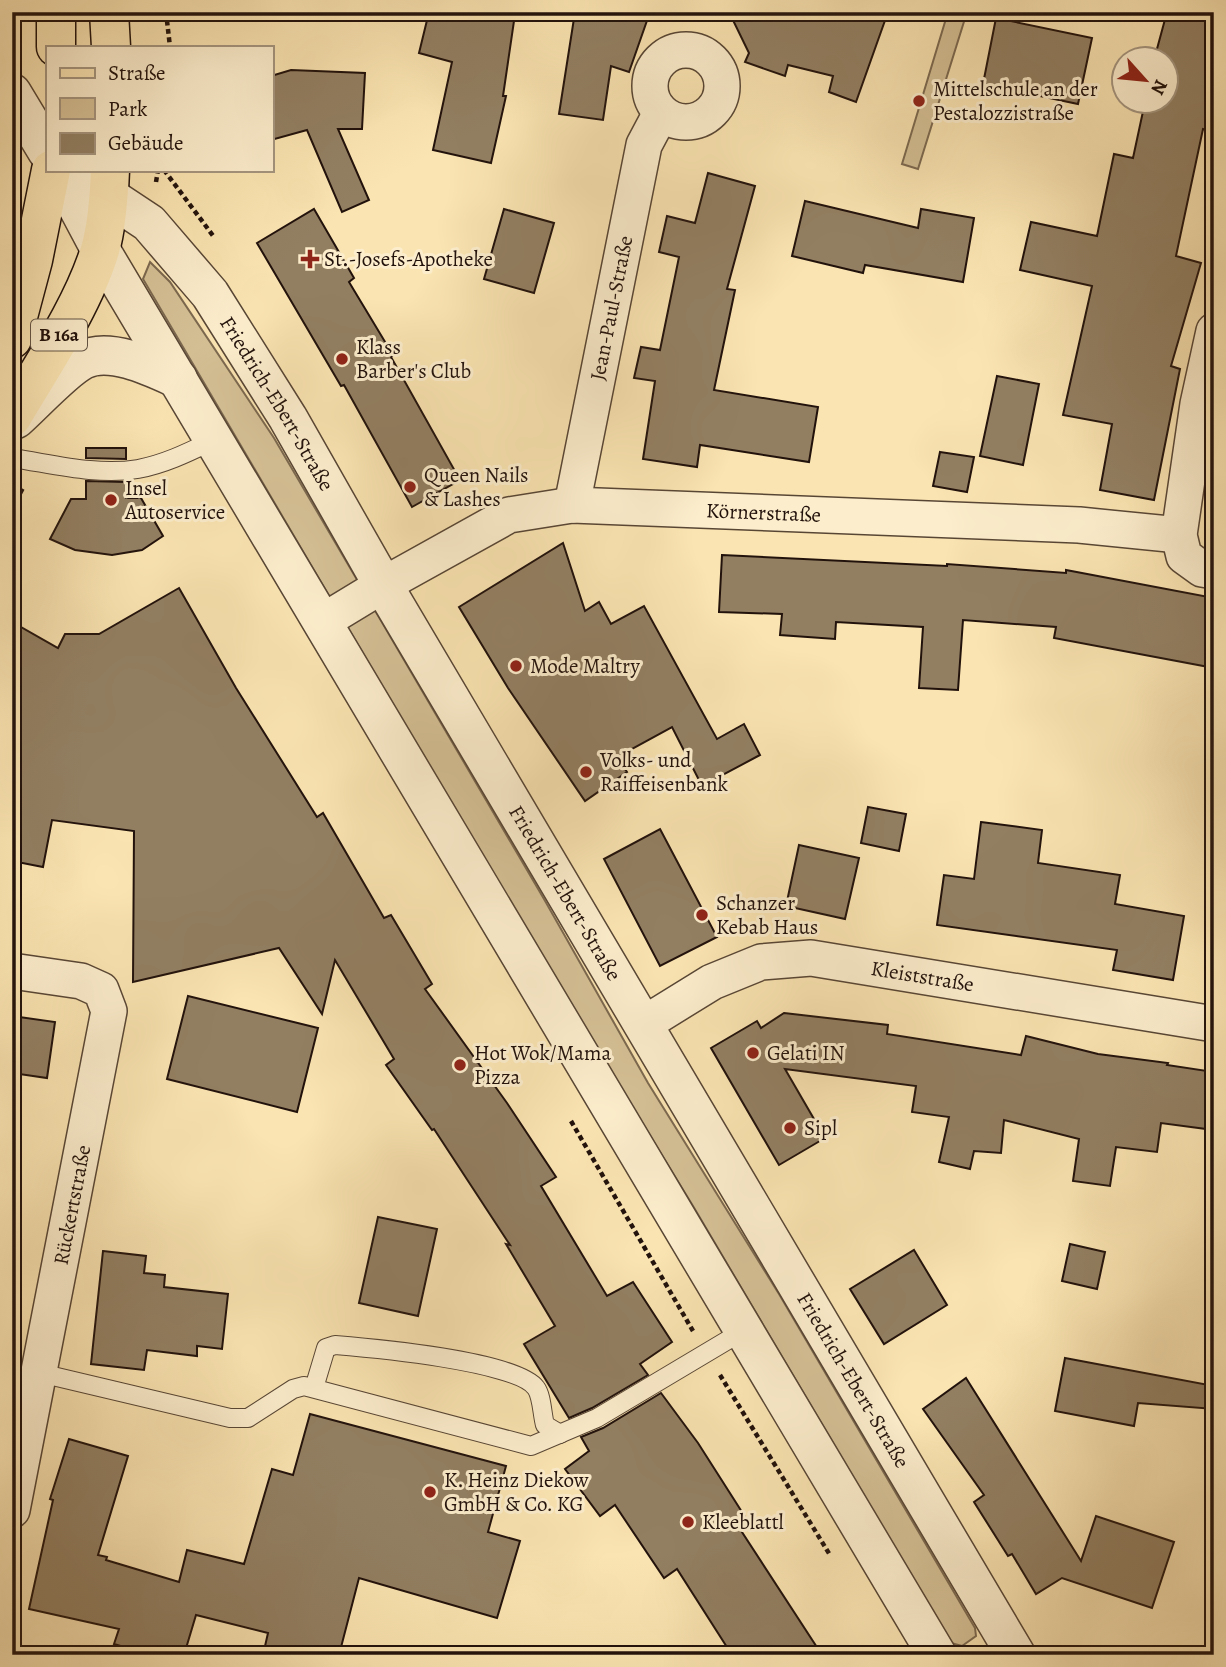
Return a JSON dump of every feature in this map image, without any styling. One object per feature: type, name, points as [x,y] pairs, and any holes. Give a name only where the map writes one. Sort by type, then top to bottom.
[{"type":"main road","points":[[55,46],[56,12]]},
{"type":"main road","points":[[109,12],[111,46]]},
{"type":"main road","name":"B 16a","points":[[12,339],[33,260],[51,172]]},
{"type":"main road","name":"B 16a","points":[[12,420],[83,294],[100,249],[109,182]]},
{"type":"street","points":[[12,93],[46,149]]},
{"type":"street","name":"Jean-Paul-Straße","points":[[572,505],[645,145],[661,113]]},
{"type":"street","points":[[59,172],[100,249],[937,1655]]},
{"type":"street","name":"Friedrich-Ebert-Straße","points":[[75,172],[109,182],[149,223],[210,294],[288,418],[383,585],[1014,1654]]},
{"type":"street","points":[[1214,331],[1206,405],[1179,534],[1184,556],[1202,569],[1214,571]]},
{"type":"street","points":[[12,420],[84,359],[108,356],[143,362],[178,379]]},
{"type":"street","name":"Körnerstraße","points":[[322,622],[509,515],[572,505],[1079,525],[1179,534]]},
{"type":"street","name":"Kleiststraße","points":[[643,1024],[712,982],[761,962],[811,958],[1214,1024]]},
{"type":"street","name":"Rückertstraße","points":[[12,971],[81,981],[101,989],[109,1011],[12,1510]]},
{"type":"lane","points":[[12,458],[86,470],[136,469],[171,461],[214,440]]},
{"type":"lane","points":[[40,1373],[230,1418],[248,1418],[293,1389],[304,1386],[531,1446],[597,1418],[743,1331]]},
{"type":"lane","points":[[314,1388],[326,1348],[335,1345],[443,1358],[530,1381],[538,1390],[545,1424],[560,1434]]},
{"type":"path","points":[[166,12],[170,46]]},
{"type":"green space","points":[[948,12],[967,12],[918,169],[902,164]]},
{"type":"green space","points":[[150,262],[170,282],[274,438],[544,899],[648,1083],[779,1294],[975,1628],[976,1636],[962,1646],[951,1643],[693,1206],[560,989],[143,279]]},
{"type":"building","points":[[429,12],[475,12],[514,21],[503,96],[506,96],[491,163],[433,150],[452,62],[419,53]]},
{"type":"building","points":[[575,12],[650,12],[629,72],[611,66],[603,120],[559,114]]},
{"type":"building","points":[[729,12],[888,12],[856,102],[829,92],[833,76],[788,65],[785,76],[745,62],[749,53]]},
{"type":"building","points":[[1167,12],[1214,12],[1214,132],[1203,129],[1176,256],[1201,263],[1171,366],[1180,369],[1154,500],[1100,490],[1112,424],[1063,415],[1092,286],[1020,270],[1031,222],[1097,236],[1114,154],[1133,158],[1142,116],[1180,116],[1180,46],[1158,46]]},
{"type":"building","points":[[996,18],[1092,38],[1078,104],[983,84]]},
{"type":"building","points":[[291,70],[365,73],[362,129],[338,129],[369,200],[342,212],[307,130],[273,139],[273,75]]},
{"type":"building","points":[[708,173],[755,186],[727,289],[735,290],[714,390],[818,407],[809,462],[700,445],[697,467],[643,459],[655,381],[634,378],[641,347],[660,350],[679,257],[659,252],[667,216],[695,223]]},
{"type":"building","points":[[805,201],[918,228],[921,209],[974,218],[963,282],[865,265],[863,273],[792,256]]},
{"type":"building","points":[[314,209],[354,278],[349,282],[393,355],[391,357],[460,480],[412,507],[344,385],[341,386],[257,243]]},
{"type":"building","points":[[504,209],[554,223],[534,293],[484,279]]},
{"type":"building","points":[[997,376],[1039,384],[1023,465],[980,456]]},
{"type":"building","points":[[86,448],[126,448],[126,459],[86,458]]},
{"type":"building","points":[[940,452],[974,457],[967,492],[933,486]]},
{"type":"building","points":[[86,481],[126,482],[126,498],[141,498],[163,536],[142,550],[112,555],[75,550],[50,539],[71,499],[86,499]]},
{"type":"building","points":[[563,543],[585,611],[599,602],[611,624],[644,606],[717,739],[744,724],[760,755],[702,786],[672,727],[617,757],[627,772],[585,801],[508,688],[459,607]]},
{"type":"building","points":[[722,555],[947,564],[1066,573],[1066,570],[1214,598],[1214,668],[1054,638],[1056,627],[963,620],[958,690],[919,688],[923,627],[836,622],[835,639],[780,635],[782,614],[719,612]]},
{"type":"building","points":[[179,588],[236,688],[317,817],[323,813],[384,918],[391,915],[432,984],[425,989],[507,1103],[556,1177],[541,1186],[607,1296],[633,1282],[672,1342],[640,1364],[648,1375],[592,1408],[569,1418],[524,1344],[555,1326],[506,1244],[510,1245],[434,1129],[432,1130],[386,1065],[394,1059],[335,960],[322,1014],[279,948],[133,982],[134,831],[52,820],[43,867],[12,861],[12,622],[58,648],[65,634],[99,634]]},
{"type":"building","points":[[868,807],[906,814],[899,851],[861,843]]},
{"type":"building","points":[[981,822],[1042,830],[1038,863],[1120,875],[1115,904],[1184,916],[1173,980],[1113,970],[1117,950],[937,925],[944,875],[974,879]]},
{"type":"building","points":[[660,829],[717,937],[660,966],[604,859]]},
{"type":"building","points":[[799,845],[859,858],[845,919],[786,906]]},
{"type":"building","points":[[188,996],[318,1028],[297,1112],[167,1079]]},
{"type":"building","points":[[784,1013],[888,1025],[887,1034],[1021,1055],[1026,1036],[1098,1054],[1214,1072],[1214,1130],[1161,1123],[1157,1152],[1116,1147],[1110,1186],[1073,1181],[1079,1139],[1004,1120],[1001,1153],[974,1151],[970,1169],[939,1162],[949,1117],[912,1112],[916,1086],[785,1069],[825,1138],[779,1165],[711,1048],[757,1021],[761,1028]]},
{"type":"building","points":[[12,1016],[55,1022],[47,1078],[12,1073]]},
{"type":"building","points":[[378,1217],[437,1229],[418,1316],[359,1303]]},
{"type":"building","points":[[1070,1244],[1105,1252],[1097,1289],[1062,1281]]},
{"type":"building","points":[[914,1250],[947,1305],[884,1344],[850,1289]]},
{"type":"building","points":[[103,1251],[146,1256],[144,1273],[165,1275],[164,1287],[228,1294],[222,1349],[197,1346],[197,1356],[147,1350],[144,1370],[91,1364]]},
{"type":"building","points":[[1065,1358],[1214,1386],[1214,1409],[1138,1403],[1134,1426],[1055,1411]]},
{"type":"building","points":[[966,1378],[1081,1561],[1096,1516],[1174,1542],[1152,1608],[1062,1578],[1036,1594],[1012,1554],[1008,1556],[974,1502],[984,1495],[923,1409]]},
{"type":"building","points":[[661,1393],[698,1443],[749,1523],[740,1529],[822,1655],[732,1655],[677,1569],[664,1578],[615,1505],[600,1516],[565,1469],[589,1451],[581,1437],[603,1428]]},
{"type":"building","points":[[310,1414],[506,1466],[488,1532],[520,1541],[497,1618],[359,1578],[339,1655],[263,1655],[268,1633],[196,1615],[184,1655],[150,1655],[114,1644],[119,1629],[29,1609],[53,1500],[50,1499],[69,1439],[128,1456],[98,1555],[107,1557],[106,1560],[179,1582],[187,1550],[244,1564],[272,1469],[293,1475]]},
{"type":"place","name":"Mittelschule an der Pestalozzistraße","points":[[919,101]]},
{"type":"place","name":"St.-Josefs-Apotheke","points":[[310,259]]},
{"type":"place","name":"Klass Barber's Club","points":[[342,359]]},
{"type":"place","name":"Queen Nails & Lashes","points":[[410,487]]},
{"type":"place","name":"Insel Autoservice","points":[[111,500]]},
{"type":"place","name":"Mode Maltry","points":[[516,666]]},
{"type":"place","name":"Volks- und Raiffeisenbank","points":[[586,772]]},
{"type":"place","name":"Schanzer Kebab Haus","points":[[702,915]]},
{"type":"place","name":"Gelati IN","points":[[753,1053]]},
{"type":"place","name":"Hot Wok/Mama Pizza","points":[[460,1065]]},
{"type":"place","name":"Sipl","points":[[790,1128]]},
{"type":"place","name":"K. Heinz Diekow GmbH & Co. KG","points":[[430,1492]]},
{"type":"place","name":"Kleeblattl","points":[[688,1522]]}]
